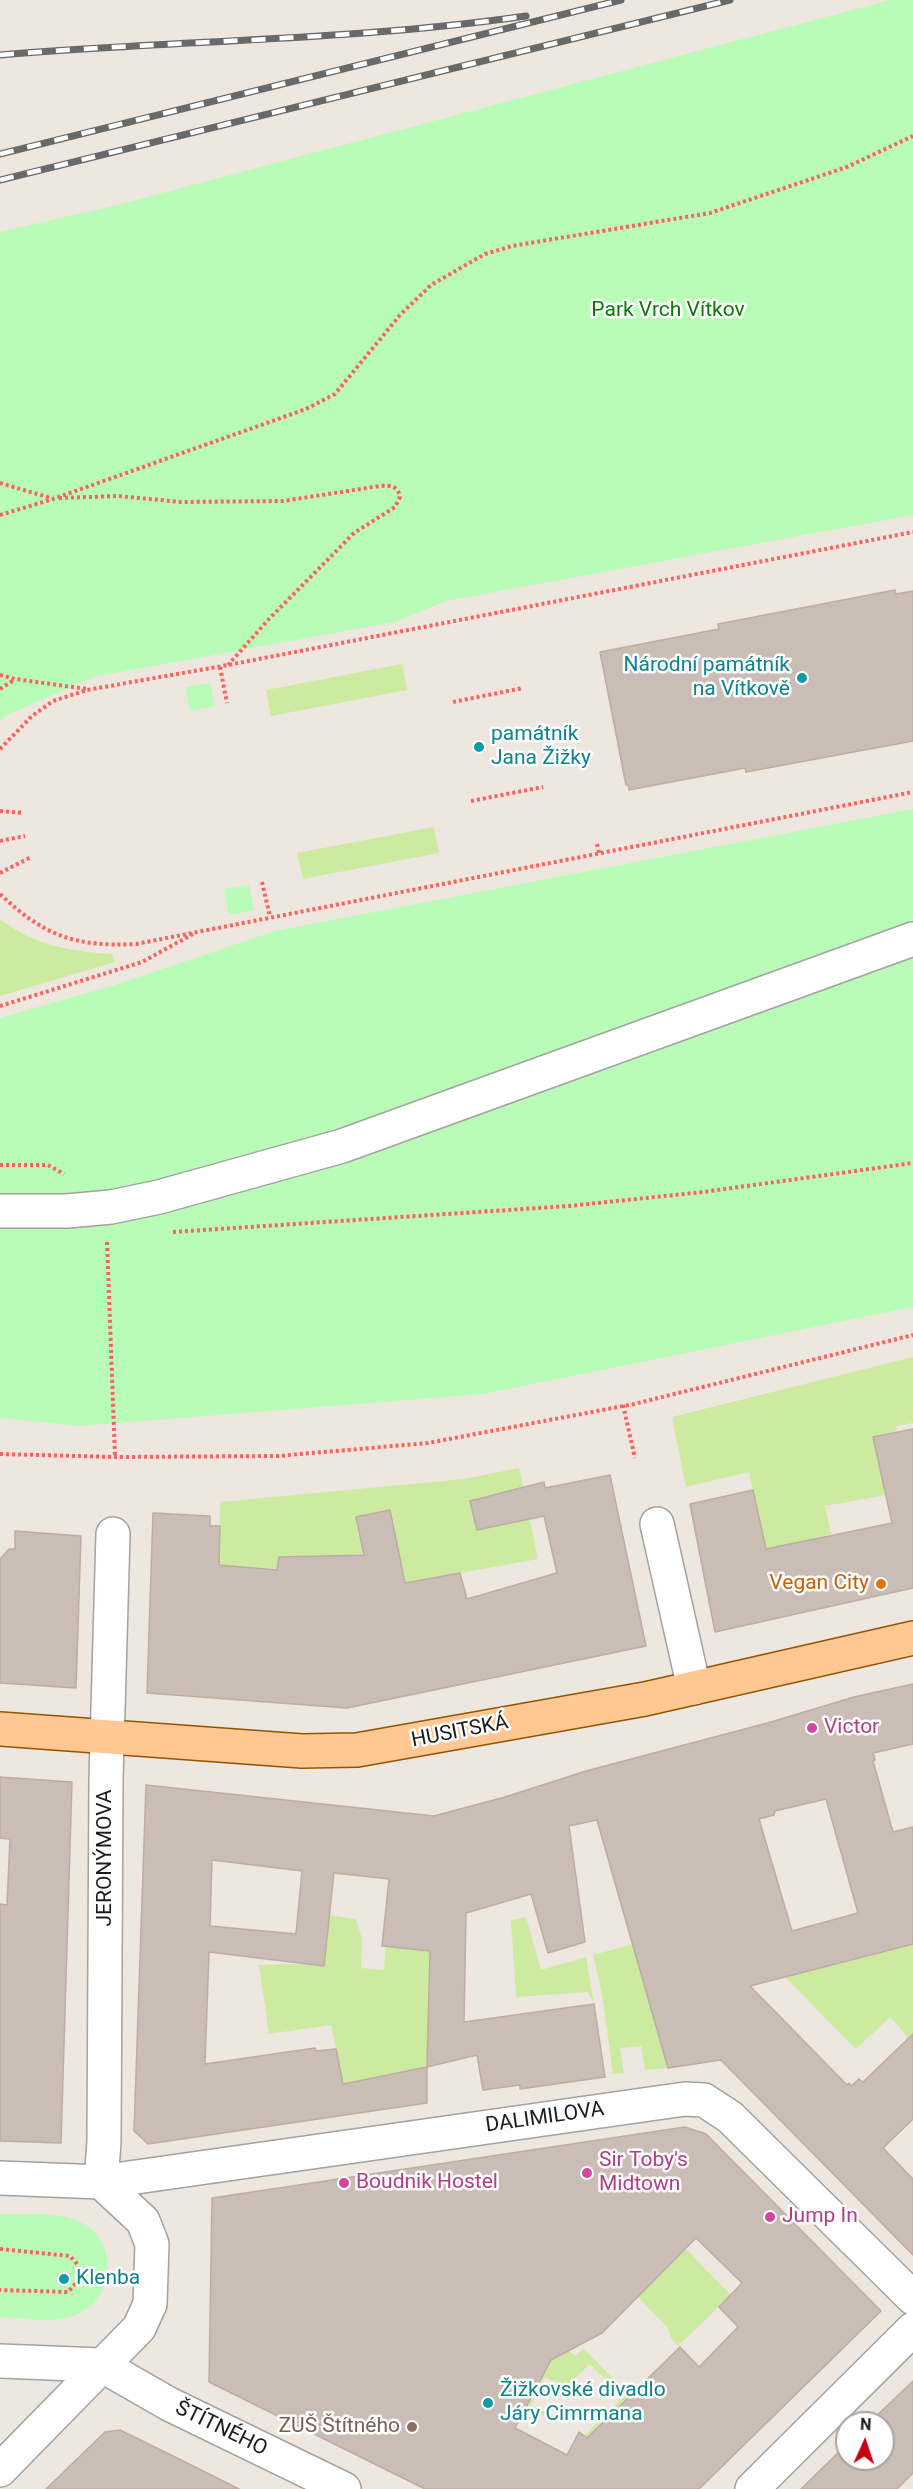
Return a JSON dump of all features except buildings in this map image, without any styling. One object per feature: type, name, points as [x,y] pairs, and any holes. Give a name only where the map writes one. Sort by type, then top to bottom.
[{"type":"main road","name":"HUSITSKÁ","points":[[0,1729],[302,1751],[357,1750],[430,1739],[694,1688],[913,1638]]},
{"type":"street","points":[[0,1211],[67,1211],[111,1207],[159,1197],[342,1146],[913,939]]},
{"type":"street","points":[[657,1524],[694,1688]]},
{"type":"street","name":"JERONÝMOVA","points":[[101,2182],[104,2142],[108,1737],[113,1534]]},
{"type":"street","name":"DALIMILOVA","points":[[0,2178],[101,2182],[686,2099],[704,2100],[730,2117],[913,2298]]},
{"type":"street","points":[[0,2470],[139,2328],[150,2304],[153,2272],[152,2244],[143,2221],[101,2182]]},
{"type":"street","points":[[752,2489],[913,2330]]},
{"type":"street","points":[[0,2361],[101,2365]]},
{"type":"street","name":"ŠTÍTNÉHO","points":[[101,2365],[169,2404],[344,2489]]},
{"type":"path","points":[[0,515],[53,499],[306,409],[335,394],[400,315],[431,285],[485,254],[512,246],[710,213],[847,167],[913,136]]},
{"type":"path","points":[[0,483],[53,499],[118,496],[181,502],[282,501],[380,486],[390,485],[396,488],[400,497],[395,507],[354,533],[269,619],[228,665]]},
{"type":"path","points":[[0,749],[32,716],[53,701],[87,690],[220,667],[913,532]]},
{"type":"path","points":[[220,667],[227,703]]},
{"type":"path","points":[[0,675],[87,690]]},
{"type":"path","points":[[0,689],[15,679]]},
{"type":"path","points":[[453,702],[524,688]]},
{"type":"path","points":[[471,801],[543,787]]},
{"type":"path","points":[[0,894],[14,908],[48,932],[86,943],[111,946],[136,944],[913,792]]},
{"type":"path","points":[[0,811],[23,813]]},
{"type":"path","points":[[0,841],[25,836]]},
{"type":"path","points":[[597,844],[599,853]]},
{"type":"path","points":[[0,873],[31,857]]},
{"type":"path","points":[[262,882],[270,917]]},
{"type":"path","points":[[0,1006],[142,962],[198,931]]},
{"type":"path","points":[[166,1233],[569,1206],[703,1192],[913,1163]]},
{"type":"path","points":[[0,1165],[48,1165],[68,1176]]},
{"type":"path","points":[[106,1236],[115,1457]]},
{"type":"path","points":[[0,1454],[115,1457],[278,1456],[428,1443],[623,1405],[913,1335]]},
{"type":"path","points":[[623,1405],[635,1458]]},
{"type":"path","points":[[0,2249],[63,2254],[74,2260],[79,2271],[78,2281],[68,2292],[0,2290]]},
{"type":"green space","name":"Park Vrch Vítkov","points":[[890,0],[913,0],[913,515],[446,601],[395,622],[93,677],[5,716],[0,721],[0,232],[117,205]]},
{"type":"green space","points":[[402,664],[407,690],[271,716],[266,690]]},
{"type":"green space","points":[[210,683],[215,706],[190,711],[185,687]]},
{"type":"green space","points":[[913,809],[913,1307],[483,1394],[79,1426],[0,1418],[0,1018],[115,985],[275,931]]},
{"type":"green space","points":[[434,827],[439,853],[303,879],[297,853]]},
{"type":"green space","points":[[249,885],[254,910],[229,915],[224,889]]},
{"type":"green space","points":[[0,919],[40,941],[68,949],[113,954],[115,962],[0,996]]},
{"type":"green space","points":[[913,1357],[913,1423],[896,1426],[897,1432],[873,1437],[886,1495],[825,1506],[831,1534],[803,1541],[804,1548],[767,1555],[749,1472],[686,1487],[672,1417]]},
{"type":"green space","points":[[519,1468],[538,1559],[405,1583],[389,1510],[356,1518],[363,1554],[279,1557],[277,1570],[219,1566],[220,1502],[464,1479]],"holes":[[[487,1496],[494,1527],[478,1530],[470,1501]]]},
{"type":"green space","points":[[329,1915],[356,1919],[362,1939],[361,1968],[384,1970],[386,1946],[430,1951],[427,2067],[343,2084],[331,2025],[269,2034],[259,1965],[324,1966]]},
{"type":"green space","points":[[526,1917],[541,1970],[586,1957],[594,2004],[588,1992],[516,1997],[511,1920]]},
{"type":"green space","points":[[913,1943],[913,2050],[905,2042],[907,2036],[890,2017],[856,2049],[784,1976]]},
{"type":"green space","points":[[633,1944],[668,2068],[645,2070],[641,2046],[620,2048],[624,2073],[613,2074],[602,1994],[593,1955]]},
{"type":"green space","points":[[0,2214],[60,2216],[78,2221],[91,2228],[106,2251],[108,2265],[102,2292],[93,2303],[73,2316],[53,2320],[0,2317]]},
{"type":"green space","points":[[685,2248],[731,2295],[678,2346],[671,2338],[667,2327],[637,2296]]},
{"type":"green space","points":[[559,2345],[576,2356],[583,2348],[629,2395],[587,2438],[584,2436],[623,2397],[590,2364],[566,2387],[545,2377],[531,2405],[555,2418],[557,2423],[526,2407]]},
{"type":"railway","points":[[0,154],[621,0]]},
{"type":"railway","points":[[0,180],[730,0]]},
{"type":"railway","points":[[0,55],[395,31],[526,16]]},
{"type":"place","name":"Národní památník na Vítkově","points":[[802,678]]},
{"type":"place","name":"památník Jana Žižky","points":[[479,747]]},
{"type":"place","name":"Vegan City","points":[[881,1584]]},
{"type":"place","name":"Victor","points":[[812,1728]]},
{"type":"place","name":"Sir Toby's Midtown","points":[[587,2173]]},
{"type":"place","name":"Boudnik Hostel","points":[[344,2183]]},
{"type":"place","name":"Jump In","points":[[770,2217]]},
{"type":"place","name":"Klenba","points":[[64,2279]]},
{"type":"place","name":"Žižkovské divadlo Járy Cimrmana","points":[[488,2403]]},
{"type":"place","name":"ZUŠ Štítného","points":[[412,2427]]}]
